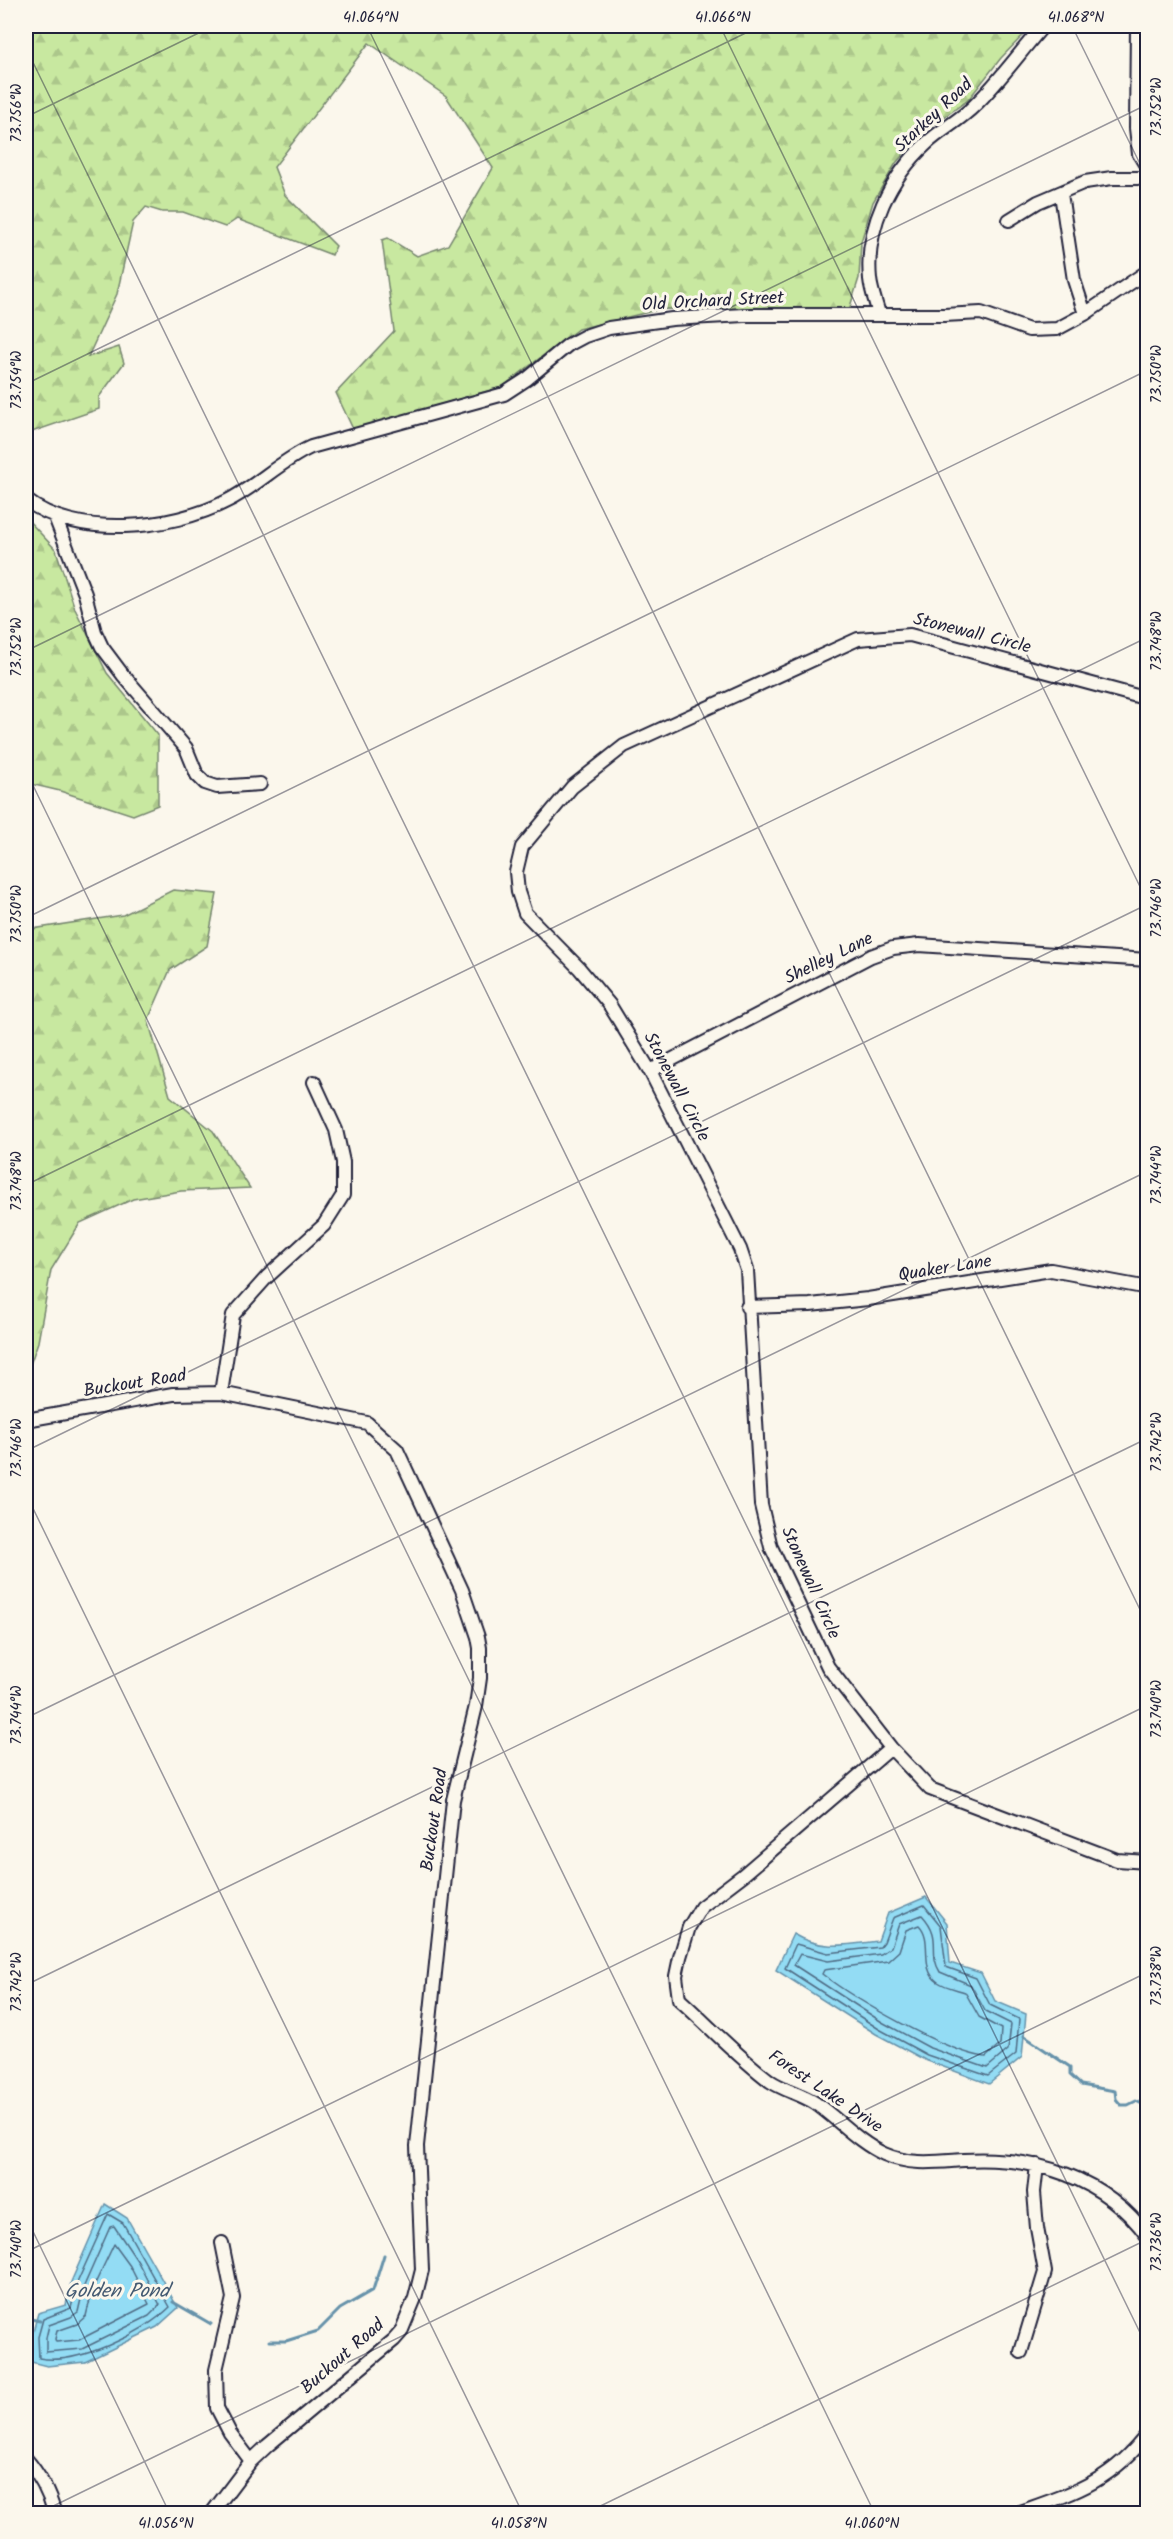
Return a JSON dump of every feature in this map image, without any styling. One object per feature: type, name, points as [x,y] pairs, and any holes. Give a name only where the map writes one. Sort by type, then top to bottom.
[{"type":"street","name":"Starkey Road","points":[[879,314],[870,280],[870,251],[875,222],[892,185],[911,159],[927,143],[973,107],[1042,26]]},
{"type":"street","points":[[1137,26],[1136,128],[1139,154],[1148,169]]},
{"type":"street","points":[[1009,220],[1038,202],[1085,182],[1112,178],[1148,178]]},
{"type":"street","points":[[1061,194],[1074,280],[1085,314]]},
{"type":"street","name":"Old Orchard Street","points":[[26,500],[38,510],[71,522],[131,525],[158,523],[206,511],[246,491],[288,459],[311,447],[504,394],[568,345],[597,331],[672,319],[744,315],[981,313],[1029,330],[1057,330],[1085,314],[1148,271]]},
{"type":"street","points":[[55,517],[85,594],[95,632],[102,647],[186,748],[197,776],[205,783],[217,787],[260,784]]},
{"type":"street","name":"Stonewall Circle","points":[[1148,699],[910,635],[858,639],[624,746],[565,794],[522,847],[516,873],[518,892],[525,913],[609,1004],[650,1071],[740,1250],[747,1270],[747,1307],[761,1505],[771,1547],[828,1667],[891,1748],[930,1789],[1116,1860],[1148,1862]]},
{"type":"street","name":"Shelley Lane","points":[[650,1071],[871,956],[892,948],[919,945],[1148,960]]},
{"type":"street","points":[[221,1393],[233,1315],[267,1276],[324,1225],[343,1195],[343,1161],[336,1130],[314,1082]]},
{"type":"street","name":"Quaker Lane","points":[[747,1307],[810,1305],[868,1299],[1051,1270],[1148,1288]]},
{"type":"street","name":"Buckout Road","points":[[26,1420],[173,1394],[221,1393],[367,1423],[397,1450],[462,1590],[480,1648],[480,1678],[476,1706],[453,1800],[417,2146],[422,2270],[415,2298],[401,2332],[394,2340],[267,2446],[251,2462],[211,2514]]},
{"type":"street","name":"Forest Lake Drive","points":[[891,1748],[743,1875],[701,1907],[689,1927],[680,1957],[676,1976],[679,1999],[771,2082],[814,2103],[882,2153],[904,2162],[996,2160],[1058,2170],[1087,2182],[1113,2199],[1136,2221],[1148,2237]]},
{"type":"street","points":[[1021,2352],[1045,2272],[1037,2228],[1034,2192],[1037,2165]]},
{"type":"street","points":[[222,2243],[233,2298],[216,2370],[217,2408],[230,2433],[251,2462]]},
{"type":"street","points":[[1014,2514],[1094,2483],[1116,2467],[1148,2433]]},
{"type":"street","points":[[26,2459],[37,2472],[51,2498],[55,2514]]},
{"type":"green space","points":[[26,26],[1032,26],[1001,58],[968,100],[923,132],[896,163],[873,202],[861,242],[859,278],[849,310],[661,309],[578,329],[502,387],[353,429],[336,393],[394,331],[382,240],[388,238],[417,256],[448,245],[493,168],[446,96],[369,43],[274,167],[285,195],[336,246],[332,255],[237,219],[225,227],[183,212],[162,212],[146,207],[133,222],[117,294],[88,357],[119,347],[124,363],[99,397],[99,409],[26,434]]},
{"type":"green space","points":[[26,518],[56,550],[75,609],[107,673],[158,735],[158,805],[133,815],[60,791],[26,783]]},
{"type":"green space","points":[[173,890],[217,894],[207,946],[170,970],[148,1020],[170,1096],[213,1131],[250,1188],[181,1191],[133,1199],[80,1223],[51,1270],[38,1342],[26,1376],[26,930],[123,915]]},
{"type":"water","points":[[926,1897],[947,1923],[950,1963],[981,1973],[995,2001],[1026,2014],[1022,2057],[989,2084],[925,2060],[876,2034],[776,1970],[793,1934],[824,1945],[878,1941],[888,1913]]},
{"type":"water","name":"Golden Pond","points":[[105,2204],[127,2218],[178,2308],[157,2327],[85,2362],[47,2366],[31,2362],[32,2335],[38,2313],[66,2305],[71,2282]]},
{"type":"waterway","points":[[1024,2036],[1070,2067],[1070,2075],[1081,2085],[1115,2091],[1116,2099],[1121,2105],[1128,2105],[1136,2101],[1148,2107]]},
{"type":"waterway","points":[[269,2341],[286,2341],[318,2331],[340,2309],[373,2290],[384,2255]]},
{"type":"waterway","points":[[173,2302],[211,2324]]},
{"type":"waterway","points":[[26,2318],[40,2321]]}]
